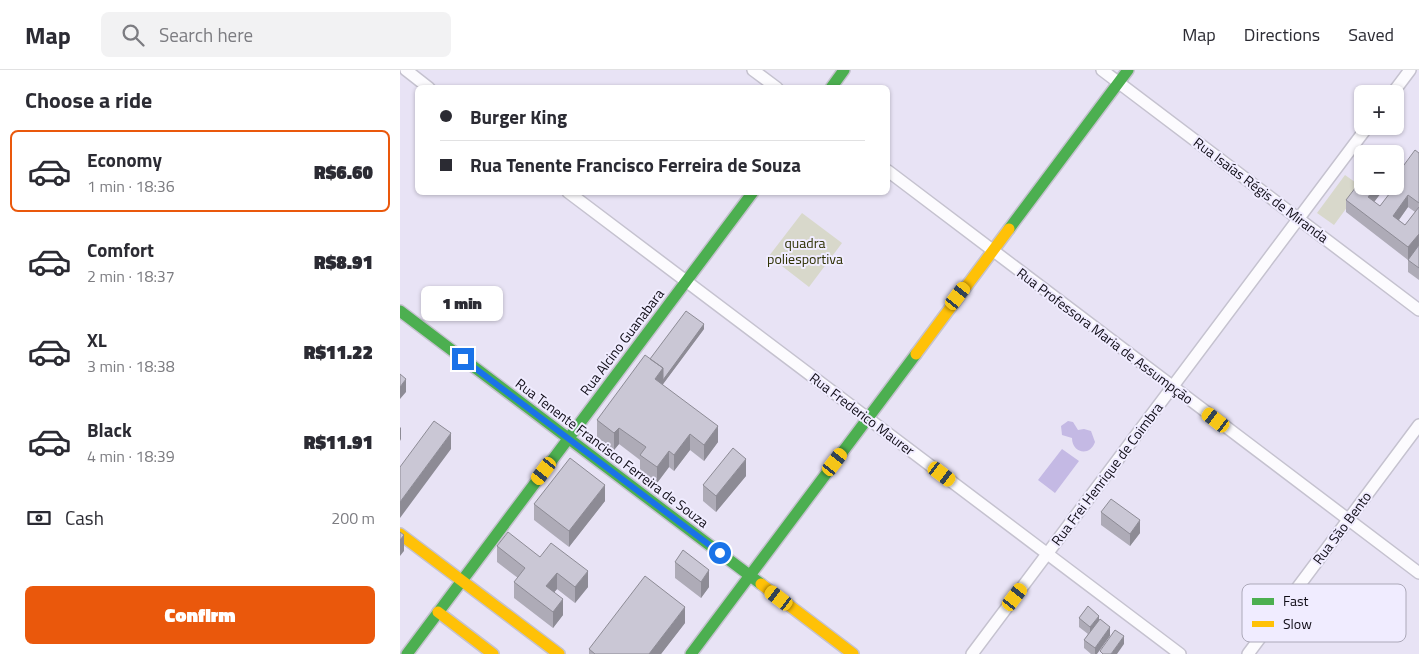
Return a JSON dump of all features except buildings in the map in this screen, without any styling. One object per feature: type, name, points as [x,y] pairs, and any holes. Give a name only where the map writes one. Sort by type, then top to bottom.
[{"type":"main road","points":[[833,85],[844,70]]},
{"type":"main road","points":[[691,654],[1128,70]]},
{"type":"main road","name":"Rua Alcino Guanabara","points":[[407,654],[751,195]]},
{"type":"main road","name":"Rua Tenente Francisco Ferreira de Souza","points":[[400,311],[853,654]]},
{"type":"main road","points":[[400,534],[559,654]]},
{"type":"main road","points":[[438,612],[493,654]]},
{"type":"street","points":[[406,70],[425,85]]},
{"type":"street","points":[[753,70],[773,85]]},
{"type":"street","name":"Rua Isaías Régis de Miranda","points":[[1102,70],[1419,310]]},
{"type":"street","points":[[1399,85],[1410,70]]},
{"type":"street","name":"Rua Frei Henrique de Coimbra","points":[[972,654],[1361,135]]},
{"type":"street","name":"Rua Professora Maria de Assumpção","points":[[890,173],[1419,572]]},
{"type":"street","name":"Rua Frederico Maurer","points":[[572,195],[1180,654]]},
{"type":"street","name":"Rua São Bento","points":[[1300,584],[1419,425]]},
{"type":"street","name":"Rua São Bento","points":[[1248,654],[1257,642]]},
{"type":"green space","points":[[1345,175],[1354,181],[1354,195],[1356,195],[1334,225],[1317,213]]},
{"type":"green space","name":"quadra poliesportiva","points":[[802,213],[842,243],[809,287],[769,256]]},
{"type":"shaded area","points":[[1068,421],[1073,422],[1078,430],[1091,431],[1095,442],[1093,447],[1086,451],[1078,450],[1072,438],[1062,435],[1061,426]]},
{"type":"shaded area","points":[[1062,449],[1079,461],[1055,493],[1038,480]]},
{"type":"traffic: fast","points":[[833,85],[844,70]]},
{"type":"traffic: fast","points":[[1009,229],[1128,70]]},
{"type":"traffic: fast","points":[[407,654],[751,195]]},
{"type":"traffic: fast","points":[[400,311],[761,584]]},
{"type":"traffic: fast","points":[[691,654],[916,354]]},
{"type":"traffic: slow","points":[[916,354],[1009,229]]},
{"type":"traffic: slow","points":[[400,534],[559,654]]},
{"type":"traffic: slow","points":[[761,584],[853,654]]},
{"type":"traffic: slow","points":[[438,612],[493,654]]},
{"type":"route","points":[[463,359],[720,553]]}]
